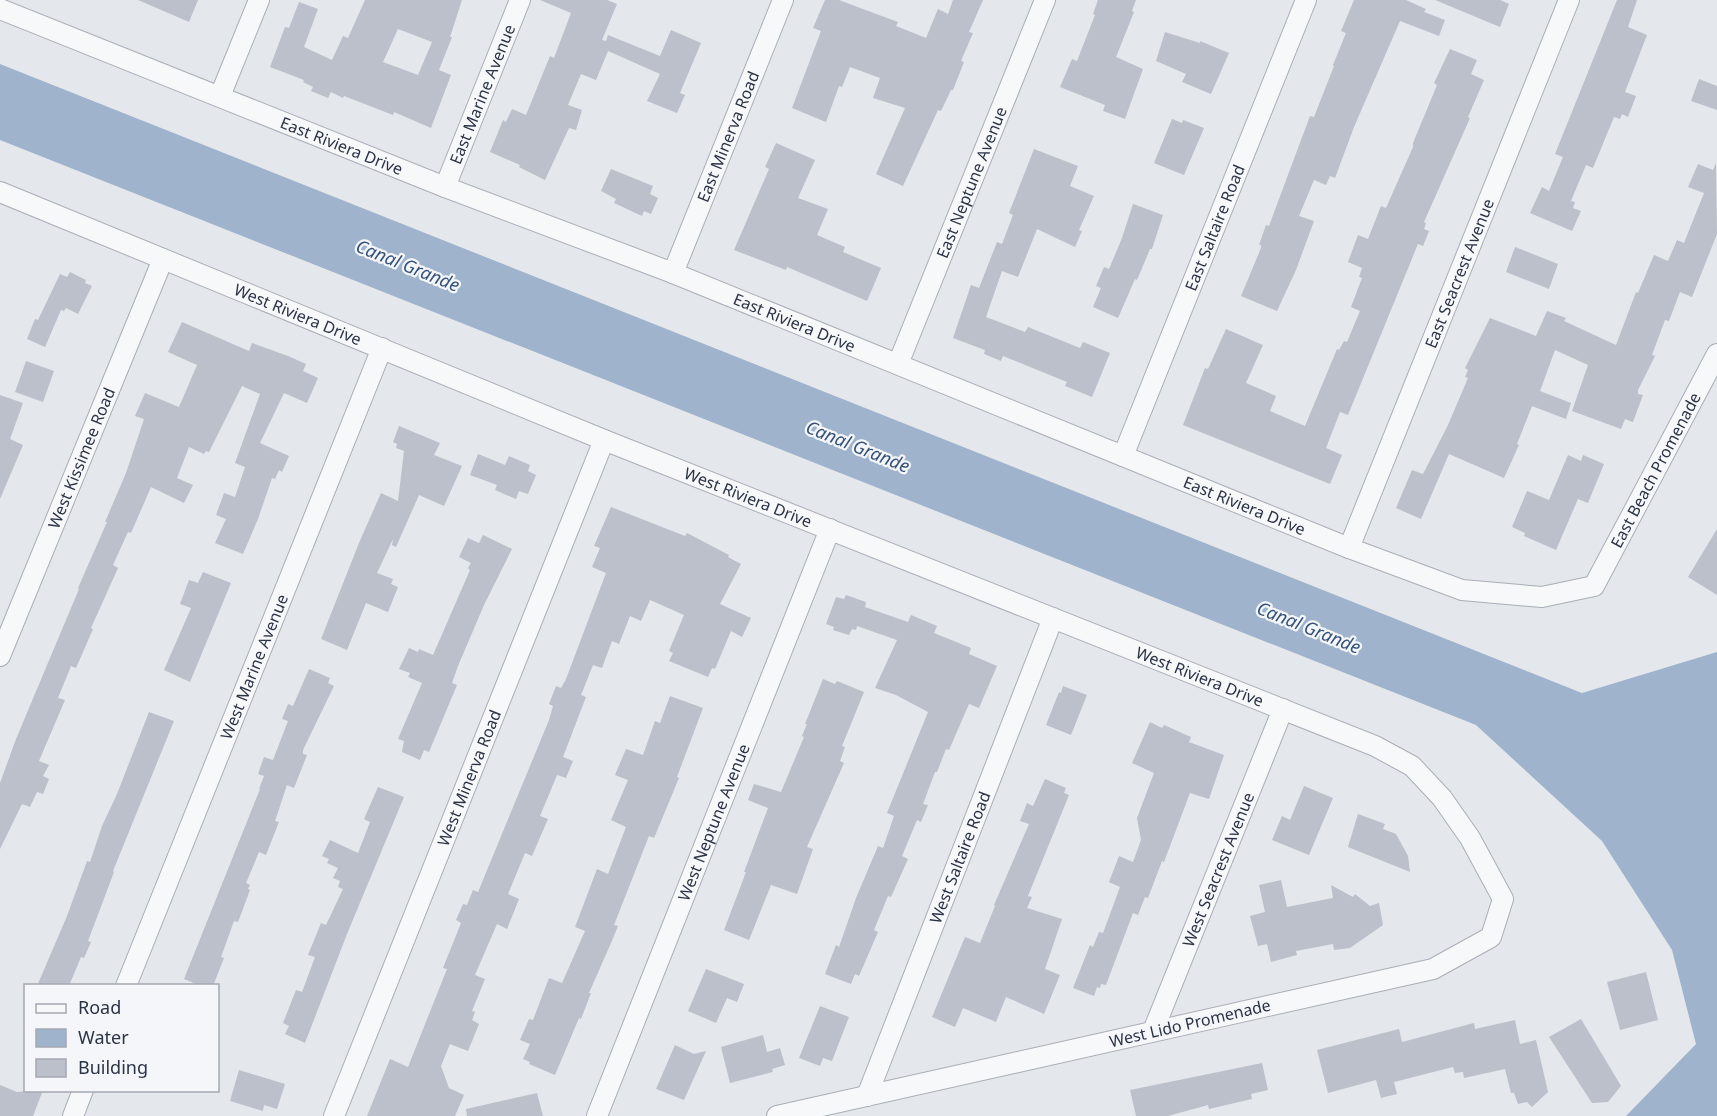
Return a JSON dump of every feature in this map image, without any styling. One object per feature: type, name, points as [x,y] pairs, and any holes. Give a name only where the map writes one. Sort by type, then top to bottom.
[{"type":"street","points":[[220,96],[259,0]]},
{"type":"street","name":"East Marine Avenue","points":[[445,187],[520,0]]},
{"type":"street","name":"East Minerva Road","points":[[673,273],[783,0]]},
{"type":"street","name":"East Neptune Avenue","points":[[898,364],[1045,0]]},
{"type":"street","name":"East Saltaire Road","points":[[1123,456],[1306,0]]},
{"type":"street","name":"East Seacrest Avenue","points":[[1349,548],[1569,0]]},
{"type":"street","name":"East Riviera Drive","points":[[0,9],[445,187],[673,273],[1349,548],[1462,590],[1542,597],[1594,586]]},
{"type":"street","name":"West Riviera Drive","points":[[0,192],[604,440],[1376,746],[1412,766],[1442,798],[1470,838]]},
{"type":"street","name":"West Kissimee Road","points":[[0,656],[163,259]]},
{"type":"street","name":"West Marine Avenue","points":[[127,984],[382,348]]},
{"type":"street","name":"East Beach Promenade","points":[[1594,586],[1717,354]]},
{"type":"street","name":"West Minerva Road","points":[[334,1116],[604,440]]},
{"type":"street","name":"West Neptune Avenue","points":[[597,1116],[830,529]]},
{"type":"street","name":"West Saltaire Road","points":[[867,1096],[1053,618]]},
{"type":"street","name":"West Seacrest Avenue","points":[[1153,1031],[1283,709]]},
{"type":"street","name":"West Lido Promenade","points":[[777,1116],[1433,969],[1491,937],[1503,899],[1470,838]]},
{"type":"street","points":[[73,1116],[82,1092]]},
{"type":"water","name":"Canal Grande","points":[[0,64],[1582,693],[1717,652],[1717,1116],[1626,1116],[1696,1044],[1672,950],[1602,841],[1476,725],[0,140]]},
{"type":"building","points":[[138,0],[198,0],[189,22]]},
{"type":"building","points":[[365,0],[462,0],[450,37],[452,37],[439,70],[451,75],[431,128],[394,112],[393,115],[331,92],[328,98],[311,91],[313,87],[303,82],[304,80],[270,67],[285,27],[289,28],[299,2],[318,9],[304,47],[332,60],[343,36],[348,38]],"holes":[[[398,29],[432,42],[418,75],[383,62]]]},
{"type":"building","points":[[540,0],[607,0],[617,4],[602,40],[606,41],[608,35],[660,56],[671,30],[701,43],[680,93],[685,95],[677,113],[647,101],[660,74],[608,51],[596,80],[581,74],[568,105],[582,110],[576,130],[569,128],[545,180],[519,167],[520,165],[490,152],[503,120],[506,122],[512,109],[526,115],[550,56],[554,58],[571,13]]},
{"type":"building","points":[[825,0],[839,0],[898,22],[896,26],[926,38],[938,9],[948,14],[953,0],[983,0],[969,32],[973,33],[961,61],[964,62],[953,90],[941,111],[938,110],[903,186],[876,174],[905,108],[873,98],[880,78],[850,67],[842,87],[839,86],[826,122],[792,108],[821,31],[813,28]]},
{"type":"building","points":[[1098,0],[1136,0],[1132,11],[1134,12],[1116,57],[1143,69],[1125,119],[1103,111],[1105,105],[1060,87],[1072,59],[1077,61],[1095,15],[1093,14]]},
{"type":"building","points":[[1354,0],[1406,0],[1426,9],[1424,12],[1445,20],[1439,36],[1400,21],[1354,127],[1335,178],[1330,176],[1326,185],[1314,180],[1299,216],[1314,221],[1296,270],[1277,311],[1241,296],[1261,248],[1259,245],[1266,225],[1269,226],[1310,116],[1314,117],[1334,66],[1346,33],[1341,31]]},
{"type":"building","points":[[1435,0],[1500,0],[1509,4],[1500,27]]},
{"type":"building","points":[[1617,0],[1637,0],[1628,27],[1647,35],[1625,92],[1636,96],[1628,117],[1622,114],[1620,119],[1614,117],[1593,168],[1586,165],[1571,201],[1575,202],[1573,208],[1581,211],[1572,231],[1530,213],[1542,187],[1549,191],[1563,157],[1555,154]]},
{"type":"building","points":[[1165,32],[1200,43],[1200,41],[1229,53],[1211,94],[1182,82],[1186,74],[1156,61]]},
{"type":"building","points":[[1450,49],[1477,60],[1471,74],[1484,80],[1468,117],[1470,118],[1424,222],[1426,223],[1424,229],[1429,231],[1423,246],[1418,244],[1348,415],[1340,412],[1326,448],[1342,455],[1330,484],[1183,425],[1205,368],[1208,369],[1226,329],[1263,345],[1246,383],[1276,396],[1270,411],[1305,426],[1337,349],[1339,350],[1344,341],[1347,342],[1360,311],[1351,307],[1362,278],[1359,277],[1362,268],[1348,262],[1358,235],[1368,239],[1381,206],[1386,208],[1413,147],[1437,85],[1434,83]]},
{"type":"building","points":[[1699,79],[1717,86],[1717,110],[1691,101]]},
{"type":"building","points":[[1172,119],[1182,123],[1183,120],[1204,128],[1184,175],[1154,163]]},
{"type":"building","points":[[776,143],[815,160],[798,198],[828,209],[817,235],[845,247],[843,252],[881,268],[867,301],[787,267],[786,270],[734,250],[769,169],[765,167]]},
{"type":"building","points":[[1034,149],[1078,166],[1070,186],[1094,196],[1079,230],[1082,231],[1075,247],[1037,229],[1018,277],[1002,271],[986,317],[1025,332],[1028,327],[1080,348],[1083,342],[1110,353],[1092,397],[1065,386],[1067,382],[1003,356],[1001,361],[984,354],[985,350],[953,338],[971,285],[979,288],[997,242],[1002,244],[1013,215],[1009,213]]},
{"type":"building","points":[[1716,163],[1717,234],[1692,297],[1680,292],[1669,321],[1665,320],[1652,355],[1655,356],[1638,390],[1638,394],[1643,395],[1633,422],[1625,419],[1621,429],[1572,411],[1588,365],[1555,350],[1540,391],[1571,403],[1566,419],[1532,406],[1517,444],[1519,445],[1504,478],[1449,454],[1421,519],[1396,508],[1412,470],[1423,474],[1448,425],[1468,378],[1465,377],[1468,370],[1465,368],[1490,318],[1536,336],[1547,311],[1566,318],[1564,321],[1616,345],[1636,292],[1638,293],[1654,255],[1668,261],[1677,240],[1684,243],[1704,193],[1688,187],[1698,164],[1713,170]]},
{"type":"building","points":[[611,169],[653,186],[650,194],[658,198],[651,214],[644,211],[642,216],[614,203],[616,199],[601,191]]},
{"type":"building","points":[[1133,204],[1163,215],[1152,249],[1150,249],[1137,280],[1135,279],[1118,318],[1093,307],[1101,288],[1096,286],[1104,267],[1109,269]]},
{"type":"building","points":[[1515,247],[1558,264],[1549,289],[1506,272]]},
{"type":"building","points":[[70,272],[86,280],[85,283],[92,286],[78,314],[66,308],[64,311],[61,310],[45,347],[27,339],[35,319],[38,320],[60,274],[67,277]]},
{"type":"building","points":[[182,322],[249,351],[252,343],[288,356],[306,364],[303,371],[318,378],[307,403],[284,393],[260,443],[289,456],[282,472],[279,470],[275,479],[272,478],[243,554],[215,543],[226,519],[216,515],[224,493],[235,497],[245,467],[235,463],[260,394],[242,386],[209,452],[206,451],[204,454],[189,447],[177,478],[193,485],[184,503],[151,487],[131,533],[128,532],[113,565],[118,568],[76,668],[71,666],[58,698],[65,700],[39,761],[49,765],[43,776],[49,779],[43,794],[37,792],[30,807],[22,804],[0,849],[0,783],[126,473],[144,419],[135,416],[145,393],[179,407],[197,365],[168,352]]},
{"type":"building","points":[[26,361],[54,371],[43,402],[15,392]]},
{"type":"building","points":[[0,395],[23,403],[10,439],[23,445],[0,499]]},
{"type":"building","points":[[399,426],[440,443],[434,455],[462,466],[444,506],[419,495],[396,547],[392,545],[393,539],[377,573],[393,579],[391,584],[398,587],[388,612],[366,603],[347,650],[321,639],[381,493],[398,501],[404,451],[396,448],[397,444],[393,442]]},
{"type":"building","points":[[478,454],[505,465],[509,456],[530,465],[528,471],[536,475],[528,494],[519,491],[516,499],[495,490],[497,485],[470,475]]},
{"type":"building","points":[[1568,455],[1581,461],[1583,455],[1604,464],[1588,503],[1578,499],[1556,550],[1524,536],[1525,533],[1512,527],[1527,491],[1549,500]]},
{"type":"building","points":[[611,507],[685,536],[687,533],[729,555],[728,557],[741,564],[720,604],[751,618],[742,637],[731,631],[715,669],[712,668],[708,677],[669,661],[673,653],[669,651],[684,615],[650,600],[641,621],[630,616],[619,644],[612,641],[602,668],[593,665],[581,695],[586,697],[563,757],[573,761],[566,778],[557,775],[540,816],[548,819],[532,856],[525,853],[508,894],[519,899],[507,929],[497,924],[475,975],[485,979],[472,1011],[475,1012],[472,1020],[479,1024],[468,1051],[450,1044],[441,1066],[449,1088],[464,1095],[455,1116],[367,1116],[390,1059],[408,1067],[447,969],[443,968],[461,923],[456,920],[463,904],[467,905],[473,890],[478,892],[549,720],[553,706],[549,704],[556,686],[561,688],[566,679],[606,573],[592,567],[600,548],[594,546]]},
{"type":"building","points":[[1717,529],[1717,595],[1688,577]]},
{"type":"building","points":[[483,535],[512,549],[484,605],[458,666],[452,683],[457,685],[429,752],[424,750],[420,760],[402,752],[404,741],[398,739],[422,683],[408,677],[410,673],[399,669],[409,648],[418,652],[419,649],[433,655],[470,570],[468,568],[471,563],[459,557],[468,538],[479,543]]},
{"type":"building","points":[[203,572],[231,583],[190,682],[164,670],[191,608],[180,604],[189,580],[198,583]]},
{"type":"building","points":[[846,595],[866,602],[865,607],[908,622],[911,615],[937,626],[934,633],[971,648],[969,654],[997,666],[979,708],[969,704],[949,750],[946,749],[937,772],[935,772],[923,804],[928,805],[921,822],[917,820],[902,856],[908,859],[891,897],[888,896],[874,930],[878,932],[859,976],[855,974],[851,984],[825,974],[836,945],[839,947],[878,846],[883,848],[894,816],[887,813],[928,712],[896,695],[875,688],[897,640],[857,626],[856,630],[852,629],[849,635],[833,630],[834,627],[826,624],[836,597],[844,599]]},
{"type":"building","points":[[309,669],[330,678],[328,683],[334,686],[303,750],[303,754],[307,755],[294,788],[287,785],[275,821],[279,822],[266,855],[259,852],[246,883],[250,885],[248,889],[250,890],[238,922],[234,921],[214,984],[196,984],[184,979],[260,789],[264,776],[258,774],[264,757],[273,760],[288,721],[282,719],[288,704],[293,706]]},
{"type":"building","points":[[823,679],[835,684],[837,681],[864,692],[842,746],[845,747],[840,761],[844,763],[807,847],[813,849],[797,894],[771,885],[749,940],[724,930],[768,808],[748,800],[754,784],[781,792],[804,737],[802,736],[807,724],[805,724]]},
{"type":"building","points":[[1063,686],[1087,695],[1071,735],[1046,725]]},
{"type":"building","points":[[670,696],[703,708],[677,777],[679,778],[654,838],[649,836],[614,925],[618,926],[589,993],[591,993],[581,1019],[579,1018],[555,1075],[523,1059],[530,1044],[520,1040],[529,1019],[533,1020],[549,978],[562,983],[585,931],[575,927],[597,869],[608,874],[626,827],[611,820],[628,780],[615,775],[626,749],[643,755],[655,721],[660,723]]},
{"type":"building","points":[[149,712],[174,721],[113,871],[84,958],[81,957],[70,984],[38,984],[67,916],[87,861],[90,862],[102,826]]},
{"type":"building","points":[[1150,722],[1162,728],[1164,725],[1191,737],[1189,742],[1224,755],[1209,799],[1190,793],[1148,898],[1145,897],[1138,915],[1133,913],[1106,985],[1101,984],[1100,988],[1097,987],[1094,996],[1073,988],[1090,945],[1093,947],[1099,932],[1103,933],[1120,887],[1109,882],[1119,856],[1133,862],[1141,840],[1137,818],[1154,773],[1132,763]]},
{"type":"building","points":[[1045,779],[1066,788],[1064,793],[1069,795],[1028,896],[1032,897],[1027,908],[1062,919],[1045,969],[1060,975],[1044,1014],[1006,997],[996,1022],[963,1008],[955,1027],[932,1017],[965,937],[980,943],[1029,824],[1020,821],[1027,803],[1033,806]]},
{"type":"building","points":[[1304,786],[1333,798],[1309,855],[1272,840],[1282,816],[1290,820]]},
{"type":"building","points":[[378,787],[404,797],[305,1043],[285,1034],[289,1026],[283,1023],[296,990],[302,992],[315,957],[308,955],[321,923],[326,925],[343,889],[338,887],[340,881],[333,878],[338,868],[327,863],[329,859],[322,856],[330,840],[358,853],[370,822],[364,819]]},
{"type":"building","points":[[1358,814],[1385,824],[1383,829],[1396,834],[1408,856],[1410,872],[1348,847]]},
{"type":"building","points":[[1281,880],[1287,907],[1333,898],[1331,885],[1353,897],[1355,894],[1370,906],[1379,903],[1383,925],[1350,948],[1334,950],[1333,944],[1296,951],[1297,955],[1271,962],[1267,944],[1258,946],[1250,916],[1265,912],[1259,885]]},
{"type":"building","points":[[706,969],[744,984],[737,1002],[727,998],[716,1023],[688,1011]]},
{"type":"building","points":[[1646,972],[1658,1020],[1620,1030],[1607,982]]},
{"type":"building","points":[[820,1006],[849,1017],[832,1061],[823,1058],[820,1066],[799,1058]]},
{"type":"building","points":[[1581,1019],[1621,1086],[1608,1102],[1592,1103],[1549,1037]]},
{"type":"building","points":[[1515,1020],[1520,1044],[1536,1040],[1548,1092],[1532,1107],[1527,1102],[1518,1104],[1514,1093],[1511,1093],[1505,1069],[1464,1078],[1463,1072],[1455,1073],[1453,1067],[1394,1082],[1397,1094],[1381,1098],[1376,1080],[1328,1093],[1317,1050],[1399,1029],[1402,1042],[1474,1023],[1475,1029]]},
{"type":"building","points":[[763,1035],[767,1052],[780,1048],[785,1065],[772,1069],[773,1072],[730,1083],[721,1047]]},
{"type":"building","points":[[675,1045],[694,1054],[706,1051],[684,1100],[656,1089]]},
{"type":"building","points":[[1262,1063],[1268,1090],[1251,1094],[1252,1099],[1209,1109],[1208,1105],[1168,1116],[1136,1116],[1130,1090]]},
{"type":"building","points":[[239,1070],[285,1084],[277,1109],[264,1105],[263,1111],[230,1101]]},
{"type":"building","points":[[0,1085],[17,1092],[42,1092],[33,1116],[0,1116]]},
{"type":"building","points":[[537,1093],[543,1116],[467,1116],[466,1109]]}]
